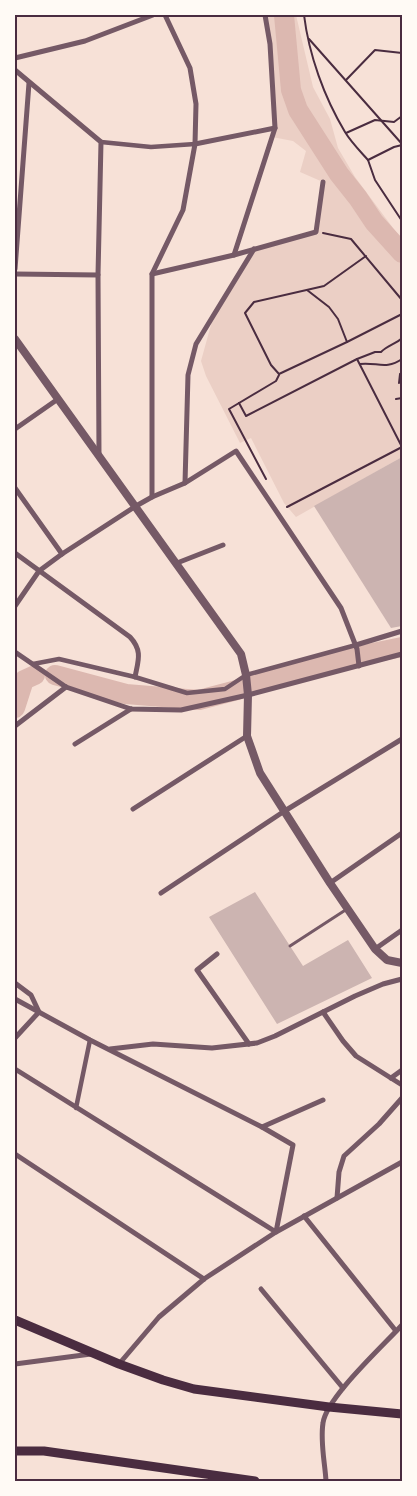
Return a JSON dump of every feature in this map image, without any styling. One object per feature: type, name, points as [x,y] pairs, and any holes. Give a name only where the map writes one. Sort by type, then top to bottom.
[{"type":"main road","points":[[15,1320],[119,1364],[194,1389],[329,1407],[402,1414]]},
{"type":"main road","points":[[15,1451],[44,1452],[255,1481]]},
{"type":"street","points":[[15,58],[85,41],[153,15]]},
{"type":"street","points":[[152,497],[152,274],[183,210],[195,144],[196,104],[190,68],[165,15]]},
{"type":"street","points":[[234,254],[275,128],[270,44],[265,15]]},
{"type":"street","points":[[15,70],[101,142],[151,147],[195,144],[275,128]]},
{"type":"street","points":[[15,269],[29,83]]},
{"type":"street","points":[[99,456],[98,275],[101,142]]},
{"type":"street","points":[[152,274],[316,232],[323,182]]},
{"type":"street","points":[[15,205],[20,212]]},
{"type":"street","points":[[185,483],[188,375],[196,344],[254,249]]},
{"type":"street","points":[[15,274],[98,275]]},
{"type":"street","points":[[15,339],[241,654],[248,695],[247,736],[260,773],[283,812],[375,949],[387,960],[402,963]]},
{"type":"street","points":[[15,429],[58,399]]},
{"type":"street","points":[[15,606],[39,571],[62,554],[136,506],[185,483],[236,451],[340,608],[357,647],[359,664]]},
{"type":"street","points":[[15,488],[62,554]]},
{"type":"street","points":[[177,563],[223,544]]},
{"type":"street","points":[[15,554],[130,637],[137,645],[139,654],[135,677]]},
{"type":"street","points":[[33,664],[59,658],[135,677],[187,693],[225,689],[246,675],[357,647],[402,631]]},
{"type":"street","points":[[15,652],[66,687],[131,709],[181,710],[248,695],[402,654]]},
{"type":"street","points":[[15,726],[66,687]]},
{"type":"street","points":[[75,744],[131,709]]},
{"type":"street","points":[[133,809],[247,736]]},
{"type":"street","points":[[161,893],[283,812],[402,739]]},
{"type":"street","points":[[330,883],[402,833]]},
{"type":"street","points":[[375,949],[402,930]]},
{"type":"street","points":[[217,954],[197,970],[249,1044]]},
{"type":"street","points":[[108,1050],[152,1044],[212,1048],[249,1044],[269,1038],[383,984],[402,980]]},
{"type":"street","points":[[15,983],[31,995],[39,1012]]},
{"type":"street","points":[[15,999],[108,1050],[262,1126],[293,1145],[276,1232]]},
{"type":"street","points":[[15,1038],[39,1012]]},
{"type":"street","points":[[323,1012],[356,1056],[402,1085]]},
{"type":"street","points":[[76,1108],[90,1040]]},
{"type":"street","points":[[15,1070],[276,1232]]},
{"type":"street","points":[[391,1078],[402,1070]]},
{"type":"street","points":[[337,1198],[339,1172],[344,1156],[379,1124],[402,1098]]},
{"type":"street","points":[[262,1126],[323,1100]]},
{"type":"street","points":[[15,1154],[204,1279]]},
{"type":"street","points":[[119,1364],[159,1317],[204,1279],[276,1232],[402,1162]]},
{"type":"street","points":[[304,1216],[396,1332]]},
{"type":"street","points":[[260,1289],[343,1388]]},
{"type":"street","points":[[326,1481],[322,1439],[323,1422],[329,1407],[343,1388],[402,1325]]},
{"type":"street","points":[[15,1364],[95,1354]]},
{"type":"lane","points":[[290,946],[348,908]]},
{"type":"path","points":[[304,15],[307,38],[326,95],[346,133],[368,160],[375,180],[402,221]]},
{"type":"path","points":[[307,38],[402,144],[368,160]]},
{"type":"path","points":[[346,80],[375,50],[402,53]]},
{"type":"path","points":[[346,133],[375,120],[394,122],[402,116]]},
{"type":"path","points":[[316,232],[351,239],[402,300]]},
{"type":"path","points":[[279,374],[271,365],[245,313],[254,302],[324,286],[366,256]]},
{"type":"path","points":[[307,290],[329,307],[338,319],[347,342]]},
{"type":"path","points":[[260,487],[268,482],[229,409],[276,381],[279,374],[402,314]]},
{"type":"path","points":[[239,403],[246,416],[357,359],[375,352],[381,352],[387,346],[398,343],[402,338]]},
{"type":"path","points":[[287,507],[402,447],[357,359]]},
{"type":"path","points":[[360,364],[388,365],[402,359]]},
{"type":"path","points":[[398,383],[402,372]]},
{"type":"path","points":[[396,399],[402,398]]},
{"type":"shaded area","points":[[265,15],[296,15],[313,87],[330,119],[338,148],[355,177],[402,240],[402,457],[296,517],[284,503],[251,438],[240,443],[206,376],[201,361],[214,314],[254,249],[316,232],[323,182],[300,172],[306,151],[293,141],[272,137],[275,128],[270,44]]},
{"type":"building","points":[[402,457],[402,626],[391,628],[314,506]]},
{"type":"building","points":[[255,892],[303,966],[348,940],[372,978],[277,1024],[209,917]]},
{"type":"waterway","points":[[284,15],[291,90],[298,110],[339,174],[374,222],[402,253]]},
{"type":"waterway","points":[[55,675],[126,694],[199,700],[237,690],[257,681],[402,647]]},
{"type":"waterway","points":[[15,708],[24,680],[35,675]]}]
